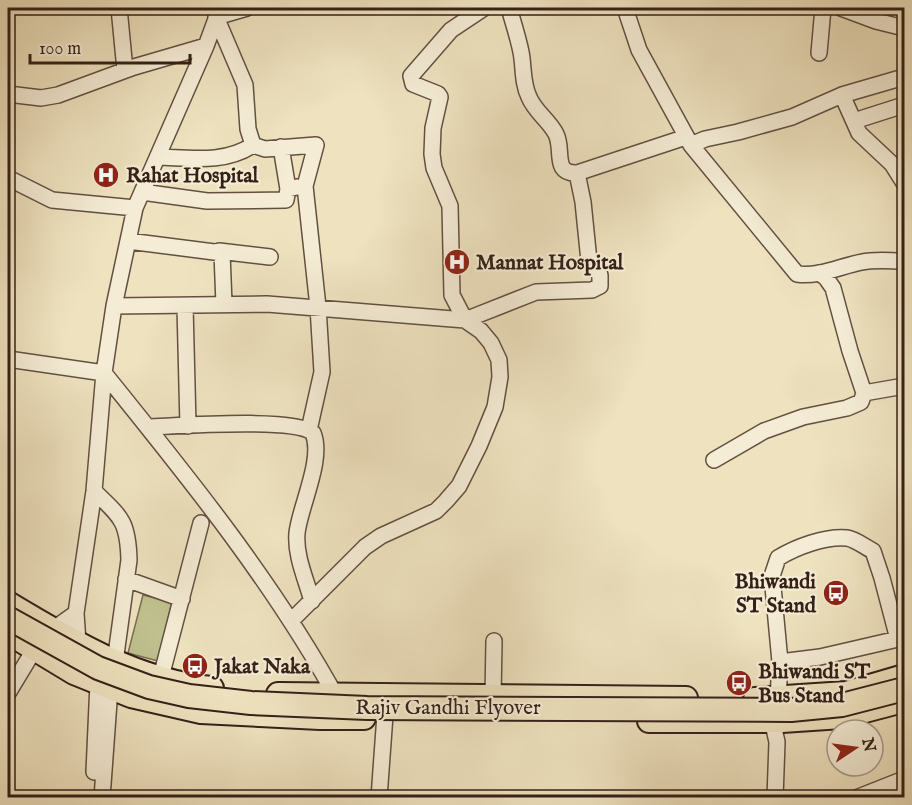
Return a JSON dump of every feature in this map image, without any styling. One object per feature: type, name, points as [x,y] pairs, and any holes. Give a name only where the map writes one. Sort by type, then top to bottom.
[{"type":"highway","points":[[8,603],[78,643],[161,677],[194,686],[267,694],[493,696],[779,708],[842,717],[904,700]]},
{"type":"highway","name":"Rajiv Gandhi Flyover","points":[[8,618],[98,668],[148,687],[189,696],[251,703],[367,708],[791,710],[842,705],[904,689]]},
{"type":"highway","points":[[8,633],[62,666],[104,686],[131,696],[201,712],[348,718],[779,708],[846,693],[904,675]]},
{"type":"street","points":[[119,8],[125,70]]},
{"type":"street","points":[[218,12],[246,8]]},
{"type":"street","points":[[291,621],[365,547],[381,536],[436,511],[459,486],[479,446],[495,406],[500,377],[499,360],[491,343],[481,331],[465,320],[452,295],[450,206],[434,168],[432,154],[433,128],[440,97],[438,94],[413,84],[411,76],[451,30],[484,8]]},
{"type":"street","points":[[509,8],[529,98],[555,132],[564,171],[568,173],[688,141],[738,132],[792,117],[842,95],[904,77]]},
{"type":"street","points":[[625,8],[639,50],[688,141],[797,274],[819,273],[863,262],[904,261]]},
{"type":"street","points":[[819,53],[823,8]]},
{"type":"street","points":[[841,8],[876,21],[904,28]]},
{"type":"street","points":[[62,666],[78,643],[76,613],[94,491],[104,373],[114,306],[135,208],[206,46],[218,12]]},
{"type":"street","points":[[218,12],[245,85],[248,129],[253,145]]},
{"type":"street","points":[[8,94],[41,98],[58,95],[125,70],[206,46]]},
{"type":"street","points":[[842,95],[865,141],[884,155],[904,183]]},
{"type":"street","points":[[854,121],[904,105]]},
{"type":"street","points":[[158,157],[220,159],[241,153],[253,145],[266,148],[316,145],[305,186],[318,308],[322,372],[309,430]]},
{"type":"street","points":[[142,192],[207,201],[286,200],[288,189],[281,147]]},
{"type":"street","points":[[114,306],[267,304],[465,320],[536,292],[597,289],[600,286],[600,275],[589,261],[577,172]]},
{"type":"street","points":[[8,178],[52,200],[135,208]]},
{"type":"street","points":[[288,189],[305,186]]},
{"type":"street","points":[[128,241],[270,257]]},
{"type":"street","points":[[219,251],[223,256],[224,304]]},
{"type":"street","points":[[714,460],[770,428],[861,402],[864,393],[833,288],[819,273]]},
{"type":"street","points":[[185,306],[188,426]]},
{"type":"street","points":[[8,359],[104,373],[232,537],[291,621],[348,718]]},
{"type":"street","points":[[864,393],[904,386]]},
{"type":"street","points":[[148,427],[262,424],[292,426],[309,430],[316,442],[311,479],[299,520],[297,542],[312,601]]},
{"type":"street","points":[[93,798],[104,686],[113,659],[129,546],[122,518],[94,491]]},
{"type":"street","points":[[161,677],[201,523]]},
{"type":"street","points":[[775,798],[780,662],[772,576],[778,558],[796,547],[848,538],[873,551],[898,639],[820,657],[780,662]]},
{"type":"street","points":[[126,579],[182,599]]},
{"type":"street","points":[[8,693],[34,650],[52,630],[76,613]]},
{"type":"street","points":[[493,696],[494,640]]},
{"type":"street","points":[[102,798],[104,686]]},
{"type":"street","points":[[379,798],[387,695]]},
{"type":"street","points":[[779,708],[785,798]]},
{"type":"street","points":[[856,798],[904,779]]},
{"type":"green space","points":[[143,595],[172,602],[158,661],[128,653]]},
{"type":"place","name":"Rahat Hospital","points":[[106,175]]},
{"type":"place","name":"Mannat Hospital","points":[[457,262]]},
{"type":"place","name":"Bhiwandi ST Stand","points":[[836,593]]},
{"type":"place","name":"Jakat Naka","points":[[195,666]]},
{"type":"place","name":"Bhiwandi ST Bus Stand","points":[[739,683]]}]
